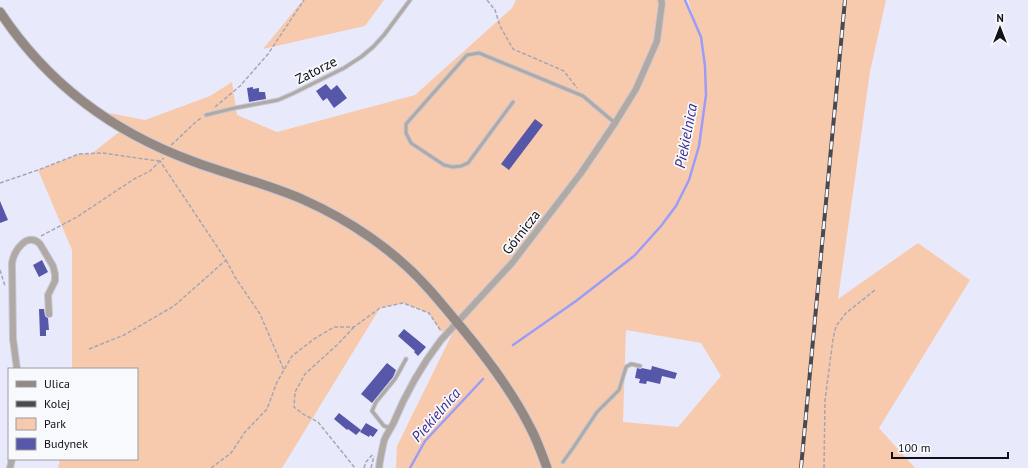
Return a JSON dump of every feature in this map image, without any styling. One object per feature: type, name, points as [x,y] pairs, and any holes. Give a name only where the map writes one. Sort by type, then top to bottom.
[{"type":"main road","points":[[0,12],[15,33],[64,87],[101,115],[123,129],[167,152],[274,188],[298,198],[349,224],[401,262],[426,286],[458,323],[478,347],[509,390],[530,426],[547,468]]},
{"type":"street","name":"Górnicza","points":[[379,468],[385,439],[397,412],[430,354],[441,340],[512,263],[581,173],[636,89],[657,41],[662,3],[661,0]]},
{"type":"street","points":[[17,368],[13,339],[12,263],[13,257],[19,248],[29,240],[37,242],[43,249],[55,270],[55,281],[48,295],[49,314]]},
{"type":"lane","name":"Zatorze","points":[[206,115],[278,100],[344,68],[373,47],[396,20],[410,0]]},
{"type":"lane","points":[[513,102],[468,163],[461,166],[453,167],[444,165],[411,143],[406,133],[406,124],[467,55],[479,53],[583,96],[615,123]]},
{"type":"lane","points":[[391,428],[384,426],[372,411],[376,402],[395,378],[406,359]]},
{"type":"lane","points":[[563,462],[593,418],[619,390],[626,367],[631,364],[640,366]]},
{"type":"path","points":[[169,148],[193,124],[240,86],[268,54],[304,0]]},
{"type":"path","points":[[487,0],[495,10],[500,26],[513,49],[564,71],[583,96]]},
{"type":"path","points":[[0,183],[79,154],[103,153],[160,161],[260,314],[284,370]]},
{"type":"path","points":[[33,240],[77,217],[134,179],[150,171],[160,161]]},
{"type":"path","points":[[89,349],[124,335],[174,306],[226,260]]},
{"type":"path","points":[[824,468],[825,400],[836,326],[846,313],[875,290]]},
{"type":"path","points":[[355,468],[318,422],[294,407],[295,392],[305,374],[354,327],[380,308],[403,303],[429,313],[441,332]]},
{"type":"path","points":[[211,468],[231,454],[245,432],[267,409],[278,382],[292,356],[334,326],[354,327]]},
{"type":"path","points":[[364,468],[366,462],[376,451]]},
{"type":"green space","points":[[303,0],[384,0],[365,26],[263,49]]},
{"type":"green space","points":[[516,0],[685,0],[696,25],[688,0],[886,0],[870,72],[838,299],[918,243],[970,280],[879,428],[915,468],[396,468],[397,446],[457,324],[441,332],[429,313],[403,303],[380,308],[282,468],[58,468],[60,460],[138,460],[138,368],[72,368],[72,250],[38,170],[79,154],[91,154],[123,129],[94,110],[145,120],[210,96],[232,82],[237,115],[277,132],[415,95],[512,8]],"holes":[[[626,330],[701,343],[721,376],[678,427],[623,422]]]},
{"type":"building","points":[[326,84],[331,90],[337,85],[347,98],[334,108],[327,98],[323,101],[316,91]]},
{"type":"building","points":[[253,87],[253,89],[259,88],[259,92],[265,92],[266,99],[249,102],[247,88]]},
{"type":"building","points":[[535,119],[543,125],[509,170],[501,164]]},
{"type":"building","points":[[0,201],[8,220],[0,223]]},
{"type":"building","points":[[42,260],[48,272],[39,277],[33,265]]},
{"type":"building","points":[[39,309],[44,309],[45,316],[48,318],[49,330],[46,330],[46,336],[40,336]]},
{"type":"building","points":[[404,329],[426,347],[418,356],[414,352],[415,351],[398,336]]},
{"type":"building","points":[[387,363],[396,370],[393,377],[372,403],[361,394]]},
{"type":"building","points":[[652,366],[677,373],[675,379],[662,376],[660,384],[647,381],[646,384],[639,383],[640,379],[635,378],[637,368],[651,370]]},
{"type":"building","points":[[339,413],[361,430],[356,435],[348,429],[347,430],[334,419]]},
{"type":"building","points":[[366,423],[378,430],[373,437],[370,435],[369,437],[360,432]]},
{"type":"waterway","name":"Piekielnica","points":[[513,345],[576,301],[634,256],[661,226],[676,206],[689,180],[699,146],[706,95],[705,66],[701,37],[685,0]]},
{"type":"waterway","name":"Piekielnica","points":[[410,468],[425,441],[483,379]]},
{"type":"railway","points":[[801,468],[845,0]]}]
